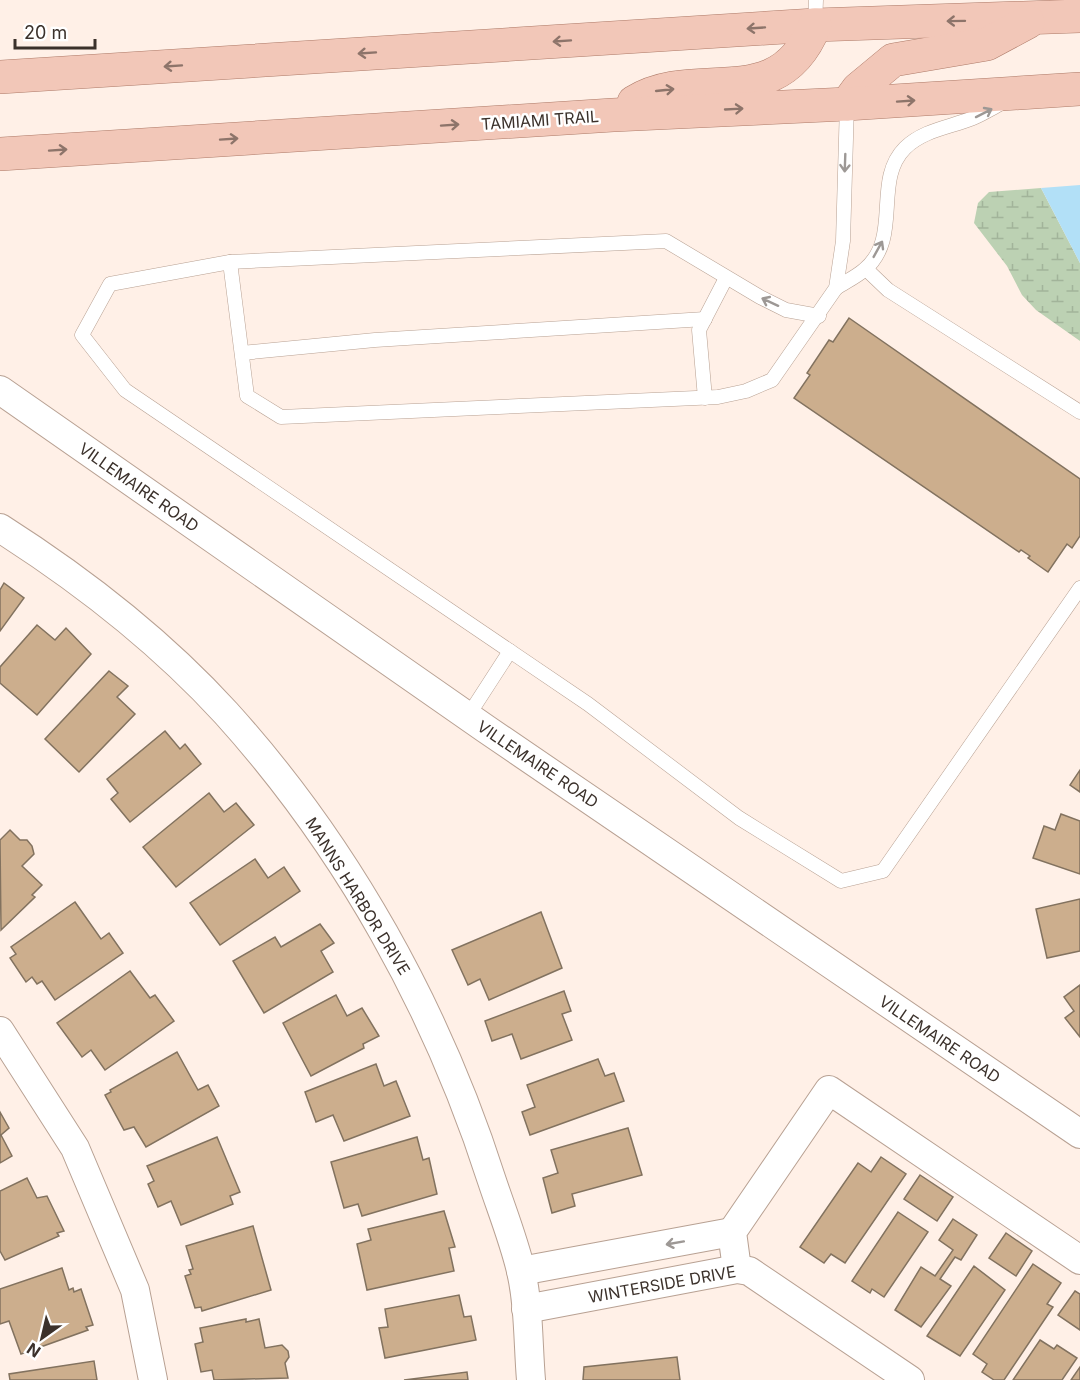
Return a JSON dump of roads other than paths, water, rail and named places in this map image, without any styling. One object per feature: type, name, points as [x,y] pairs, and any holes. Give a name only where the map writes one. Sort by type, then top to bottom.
[{"type":"main road","points":[[613,115],[651,92],[758,80],[784,69],[805,48],[815,12]]},
{"type":"main road","points":[[0,77],[815,12],[1035,19],[1080,16]]},
{"type":"main road","points":[[847,105],[858,89],[893,60],[987,44],[1035,19]]},
{"type":"main road","name":"TAMIAMI TRAIL","points":[[0,154],[613,115],[847,105],[1080,89]]},
{"type":"street","name":"VILLEMAIRE ROAD","points":[[0,390],[468,716],[1080,1134]]},
{"type":"street","name":"MANNS HARBOR DRIVE","points":[[0,528],[125,617],[225,712],[303,807],[369,908],[419,996],[472,1120],[521,1271],[531,1380]]},
{"type":"street","points":[[0,1031],[75,1148],[135,1290],[153,1380]]},
{"type":"street","points":[[737,1269],[732,1232],[829,1090],[1080,1260]]},
{"type":"street","points":[[521,1271],[732,1232]]},
{"type":"street","name":"WINTERSIDE DRIVE","points":[[526,1309],[737,1269],[749,1271],[910,1380]]},
{"type":"lane","points":[[836,288],[866,269],[882,245],[888,218],[888,183],[892,162],[907,146],[927,134],[973,118],[1022,93]]},
{"type":"lane","points":[[230,262],[247,396],[281,417],[705,398],[746,391],[772,380],[819,316],[836,288],[843,241],[847,105]]},
{"type":"lane","points":[[819,316],[786,310],[726,278],[666,241],[230,262],[110,284],[82,335],[125,390],[588,704],[739,818],[841,881],[883,871],[1080,588]]},
{"type":"lane","points":[[866,269],[888,290],[1080,412]]},
{"type":"lane","points":[[705,398],[699,330],[726,278]]},
{"type":"lane","points":[[242,353],[375,340],[705,319]]},
{"type":"lane","points":[[468,716],[510,651]]},
{"type":"water","points":[[1080,185],[1080,263],[1041,188]]}]
